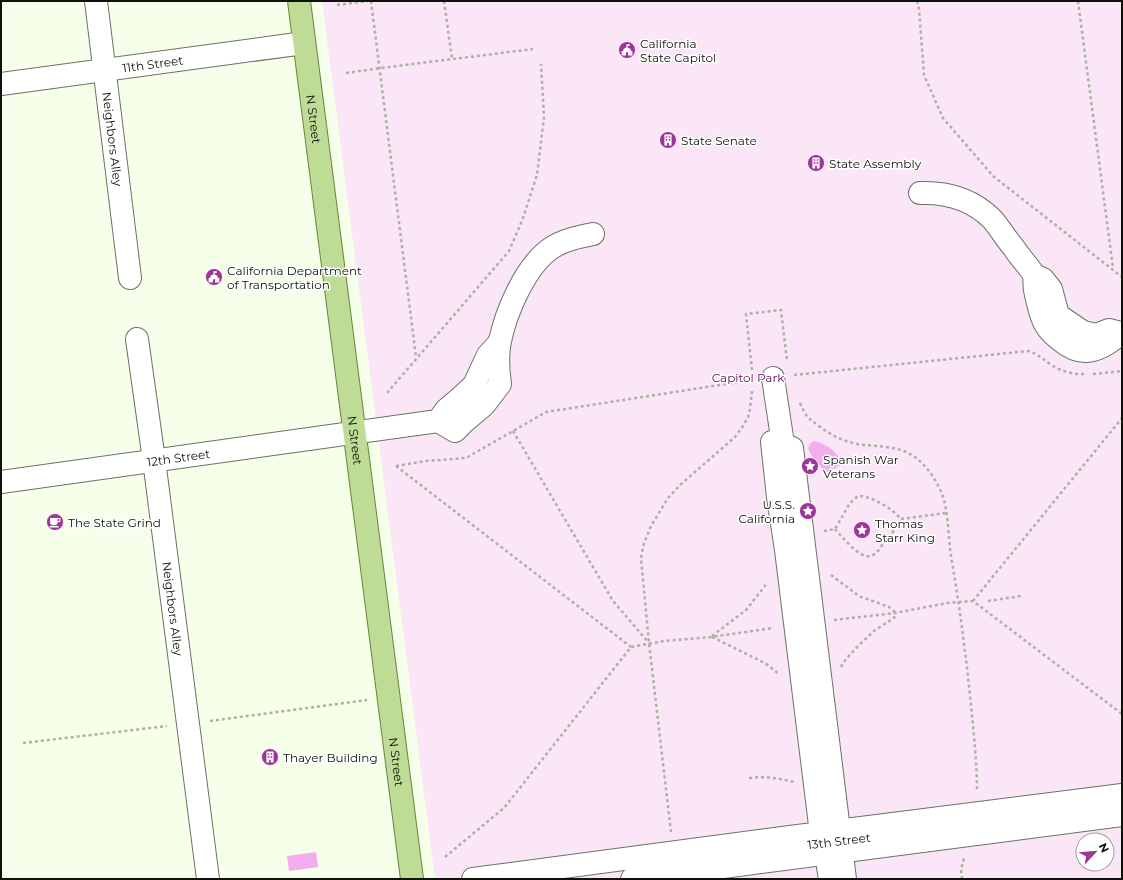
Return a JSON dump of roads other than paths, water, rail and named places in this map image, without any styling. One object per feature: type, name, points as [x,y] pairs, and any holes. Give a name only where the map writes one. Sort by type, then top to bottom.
[{"type":"main road","name":"N Street","points":[[299,1],[412,879]]},
{"type":"street","name":"Neighbors Alley","points":[[96,1],[130,278]]},
{"type":"street","name":"11th Street","points":[[1,84],[304,43]]},
{"type":"street","points":[[920,193],[942,194],[956,197],[983,211],[992,220],[1034,275],[1044,279],[1050,289],[1058,315],[1083,332],[1096,334],[1118,332]]},
{"type":"street","points":[[500,342],[488,355],[474,385],[446,410],[446,426],[465,421],[484,405],[500,384],[498,366],[500,342],[507,319],[521,284],[533,265],[558,244],[593,234]]},
{"type":"street","points":[[1034,275],[1035,290],[1044,324],[1051,334],[1066,345],[1082,352],[1091,351],[1107,344],[1118,332]]},
{"type":"street","name":"Neighbors Alley","points":[[137,339],[208,879]]},
{"type":"street","points":[[771,375],[790,492],[832,842],[830,879]]},
{"type":"street","name":"12th Street","points":[[1,482],[355,432],[446,426]]},
{"type":"street","points":[[837,879],[832,842],[804,624],[786,550],[772,442],[783,444],[792,448],[804,624],[817,795],[832,842],[845,879]]},
{"type":"street","points":[[632,879],[832,842],[976,813],[1122,795]]},
{"type":"street","name":"13th Street","points":[[557,879],[1122,805]]},
{"type":"street","points":[[473,879],[674,853],[973,834],[1122,815]]},
{"type":"place","name":"California State Capitol","points":[[627,50]]},
{"type":"place","name":"State Senate","points":[[668,140]]},
{"type":"place","name":"State Assembly","points":[[816,163]]},
{"type":"place","name":"California Department of Transportation","points":[[214,277]]},
{"type":"place","name":"Spanish War Veterans","points":[[810,466]]},
{"type":"place","name":"U.S.S. California","points":[[808,511]]},
{"type":"place","name":"The State Grind","points":[[55,522]]},
{"type":"place","name":"Thomas Starr King","points":[[862,530]]},
{"type":"place","name":"Thayer Building","points":[[270,757]]},
{"type":"park label","name":"Capitol Park","points":[[748,377]]}]
